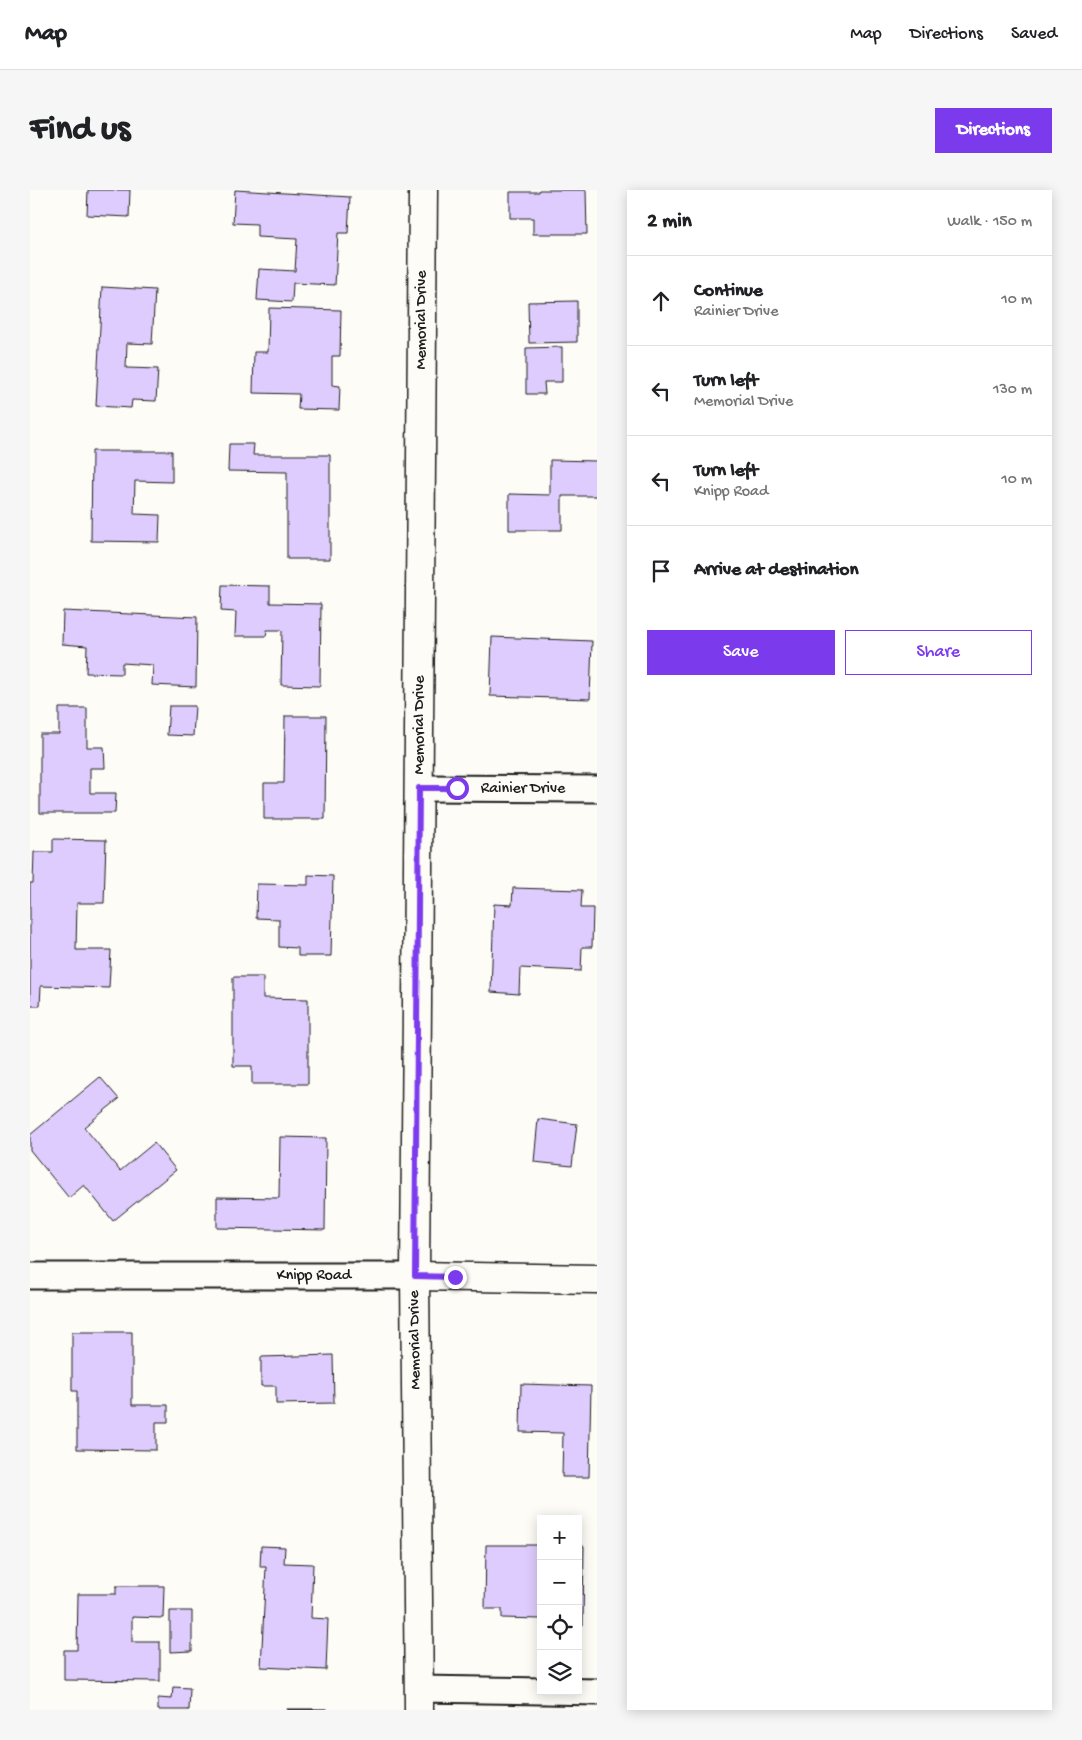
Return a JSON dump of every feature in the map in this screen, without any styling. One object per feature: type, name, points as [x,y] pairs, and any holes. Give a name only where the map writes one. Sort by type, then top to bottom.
[{"type":"street","name":"Memorial Drive","points":[[419,1700],[415,1276],[422,190]]},
{"type":"street","name":"Rainier Drive","points":[[419,788],[597,789]]},
{"type":"street","name":"Knipp Road","points":[[30,1276],[415,1276],[597,1279]]},
{"type":"street","points":[[419,1700],[537,1691]]},
{"type":"street","points":[[582,1692],[597,1692]]},
{"type":"building","points":[[88,190],[130,190],[129,217],[87,215]]},
{"type":"building","points":[[235,190],[350,197],[348,233],[338,233],[335,285],[293,283],[292,302],[257,300],[259,269],[295,271],[297,239],[257,237],[257,224],[233,223]]},
{"type":"building","points":[[539,190],[586,190],[587,234],[533,234],[533,218],[510,218],[510,192],[539,192]]},
{"type":"building","points":[[102,287],[155,290],[152,344],[127,343],[126,368],[158,369],[156,401],[132,400],[131,408],[96,406]]},
{"type":"building","points":[[577,301],[577,342],[529,343],[528,302]]},
{"type":"building","points":[[269,308],[341,310],[340,356],[332,356],[332,385],[340,386],[339,410],[298,409],[299,394],[253,393],[254,352],[268,352]]},
{"type":"building","points":[[562,347],[562,382],[544,382],[545,394],[526,394],[526,348]]},
{"type":"building","points":[[229,444],[254,444],[253,455],[330,455],[330,559],[287,559],[287,472],[228,471]]},
{"type":"building","points":[[92,451],[172,451],[172,482],[135,481],[134,514],[160,515],[159,542],[91,541]]},
{"type":"building","points":[[550,460],[597,461],[597,496],[562,496],[562,530],[509,530],[509,494],[550,495]]},
{"type":"building","points":[[222,585],[270,586],[270,603],[321,604],[320,686],[281,685],[282,630],[267,630],[266,636],[235,636],[236,612],[221,611]]},
{"type":"building","points":[[63,611],[197,617],[196,687],[152,685],[153,665],[122,663],[122,674],[86,673],[87,646],[62,644]]},
{"type":"building","points":[[492,637],[592,641],[590,699],[490,696]]},
{"type":"building","points":[[169,706],[195,706],[193,736],[167,735]]},
{"type":"building","points":[[59,708],[87,708],[87,747],[104,747],[105,768],[90,768],[90,793],[116,793],[115,813],[40,813],[40,734],[59,734]]},
{"type":"building","points":[[285,716],[326,716],[325,819],[264,819],[264,783],[284,783]]},
{"type":"building","points":[[53,839],[106,840],[104,903],[77,903],[76,950],[111,950],[109,988],[41,986],[40,1006],[30,1006],[30,883],[33,883],[34,852],[53,852]]},
{"type":"building","points":[[308,875],[333,876],[331,956],[298,956],[298,948],[279,947],[279,919],[256,918],[257,884],[308,885]]},
{"type":"building","points":[[513,888],[582,890],[581,908],[593,908],[592,947],[582,947],[581,971],[520,968],[519,994],[491,992],[494,904],[512,905]]},
{"type":"building","points":[[233,977],[263,977],[263,998],[308,999],[308,1084],[252,1084],[252,1066],[233,1066]]},
{"type":"building","points":[[100,1077],[119,1099],[84,1127],[120,1171],[154,1143],[176,1170],[113,1221],[84,1185],[69,1198],[30,1150],[30,1135]]},
{"type":"building","points":[[538,1119],[577,1124],[572,1166],[534,1162]]},
{"type":"building","points":[[280,1137],[326,1138],[325,1230],[217,1228],[217,1197],[279,1198]]},
{"type":"building","points":[[72,1332],[132,1332],[132,1405],[168,1405],[168,1422],[156,1422],[156,1450],[77,1449],[77,1391],[72,1391]]},
{"type":"building","points":[[333,1355],[334,1403],[276,1404],[276,1386],[261,1386],[261,1357]]},
{"type":"building","points":[[521,1384],[591,1386],[589,1477],[562,1477],[563,1433],[520,1432]]},
{"type":"building","points":[[486,1545],[537,1545],[537,1619],[502,1618],[502,1609],[485,1609]]},
{"type":"building","points":[[261,1546],[285,1547],[284,1563],[313,1564],[311,1618],[328,1619],[326,1670],[261,1667],[266,1567],[260,1567]]},
{"type":"building","points":[[582,1546],[584,1546],[583,1625]]},
{"type":"building","points":[[116,1586],[164,1586],[163,1618],[132,1617],[132,1642],[160,1642],[160,1681],[64,1680],[64,1650],[77,1650],[78,1594],[116,1594]]},
{"type":"building","points":[[170,1611],[192,1611],[192,1651],[170,1652]]},
{"type":"building","points":[[173,1687],[190,1688],[189,1710],[158,1710],[158,1698],[172,1699]]},
{"type":"building","points":[[327,1709],[327,1710],[287,1710]]},
{"type":"route","points":[[455,1277],[415,1276],[419,788],[457,788]]}]
